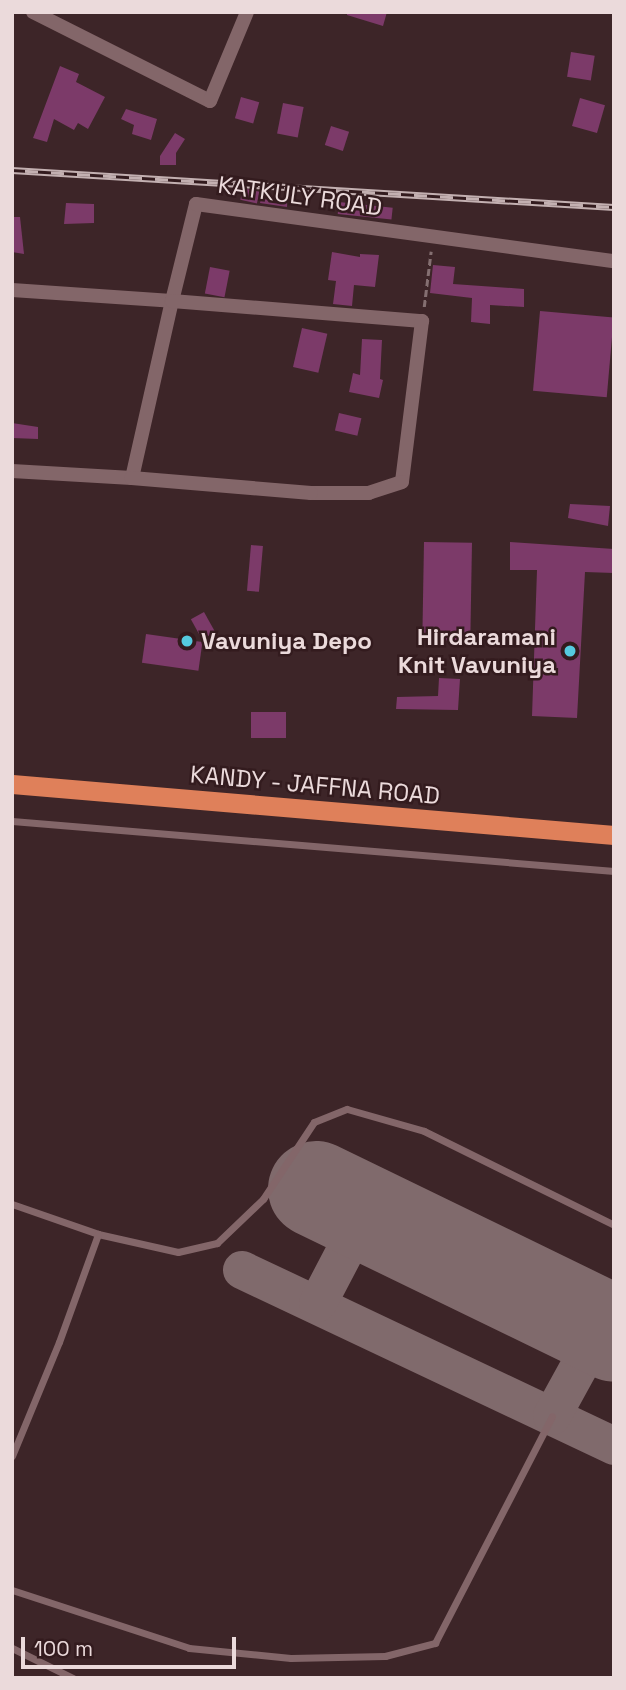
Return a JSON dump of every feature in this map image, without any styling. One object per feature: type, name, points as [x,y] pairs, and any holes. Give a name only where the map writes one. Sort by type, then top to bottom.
[{"type":"highway","name":"KANDY - JAFFNA ROAD","points":[[12,784],[614,835]]},
{"type":"street","points":[[33,12],[210,101],[247,12]]},
{"type":"street","name":"KATKULY ROAD","points":[[172,301],[196,204],[614,261]]},
{"type":"street","points":[[12,290],[422,321],[402,482],[369,493],[311,493],[12,471]]},
{"type":"street","points":[[132,478],[172,301]]},
{"type":"lane","points":[[12,821],[614,871]]},
{"type":"lane","points":[[12,1204],[98,1234],[178,1252],[217,1243],[262,1199],[314,1122],[347,1109],[424,1131],[614,1225]]},
{"type":"lane","points":[[12,1455],[59,1342],[98,1234]]},
{"type":"lane","points":[[12,1590],[189,1648],[291,1658],[372,1657],[435,1643],[552,1416]]},
{"type":"lane","points":[[12,1648],[73,1678]]},
{"type":"path","points":[[422,321],[433,237]]},
{"type":"building","points":[[347,12],[387,12],[383,26],[347,15]]},
{"type":"building","points":[[571,52],[595,56],[591,80],[567,77]]},
{"type":"building","points":[[60,66],[79,74],[76,82],[105,97],[88,129],[78,123],[74,130],[54,119],[47,142],[33,138]]},
{"type":"building","points":[[241,97],[259,102],[253,123],[235,118]]},
{"type":"building","points":[[580,98],[605,105],[597,133],[572,126]]},
{"type":"building","points":[[283,103],[304,107],[298,137],[277,133]]},
{"type":"building","points":[[126,109],[157,119],[151,140],[132,134],[134,125],[121,119]]},
{"type":"building","points":[[331,126],[349,132],[343,151],[325,145]]},
{"type":"building","points":[[175,133],[185,139],[176,153],[176,165],[160,165],[160,156]]},
{"type":"building","points":[[243,188],[260,192],[257,204],[240,200]]},
{"type":"building","points":[[261,199],[287,201],[287,207],[260,203]]},
{"type":"building","points":[[339,202],[393,208],[391,220],[338,214]]},
{"type":"building","points":[[66,203],[94,204],[94,223],[64,224]]},
{"type":"building","points":[[12,217],[20,217],[24,254],[12,252]]},
{"type":"building","points":[[332,252],[360,257],[360,254],[379,255],[375,287],[354,285],[352,306],[333,304],[336,281],[328,280]]},
{"type":"building","points":[[433,265],[455,267],[453,284],[524,289],[524,307],[490,305],[490,324],[471,322],[472,298],[430,293]]},
{"type":"building","points":[[210,267],[230,271],[224,297],[205,294]]},
{"type":"building","points":[[540,311],[614,317],[607,397],[533,391]]},
{"type":"building","points":[[302,328],[327,334],[318,373],[293,367]]},
{"type":"building","points":[[362,339],[382,340],[380,379],[383,380],[379,398],[349,392],[353,373],[360,375]]},
{"type":"building","points":[[339,413],[361,418],[357,436],[335,431]]},
{"type":"building","points":[[12,423],[38,427],[38,439],[12,438]]},
{"type":"building","points":[[570,504],[610,506],[608,526],[568,518]]},
{"type":"building","points":[[424,542],[472,543],[470,641],[422,640]]},
{"type":"building","points":[[510,542],[614,549],[614,573],[585,572],[577,718],[532,716],[537,570],[510,570]]},
{"type":"building","points":[[251,545],[263,546],[259,592],[247,591]]},
{"type":"building","points":[[204,612],[215,632],[202,639],[191,619]]},
{"type":"building","points":[[146,634],[202,642],[198,671],[142,663]]},
{"type":"building","points":[[439,678],[460,679],[458,710],[396,709],[397,697],[438,696]]},
{"type":"building","points":[[251,712],[286,712],[286,738],[251,738]]},
{"type":"taxiway","points":[[318,1303],[365,1213]]},
{"type":"taxiway","points":[[242,1270],[614,1446]]},
{"type":"taxiway","points":[[552,1416],[601,1327]]},
{"type":"runway","points":[[316,1189],[614,1334]]},
{"type":"railway","points":[[12,170],[614,207]]},
{"type":"place","name":"Vavuniya Depo","points":[[187,641]]},
{"type":"place","name":"Hirdaramani Knit Vavuniya","points":[[570,651]]}]
